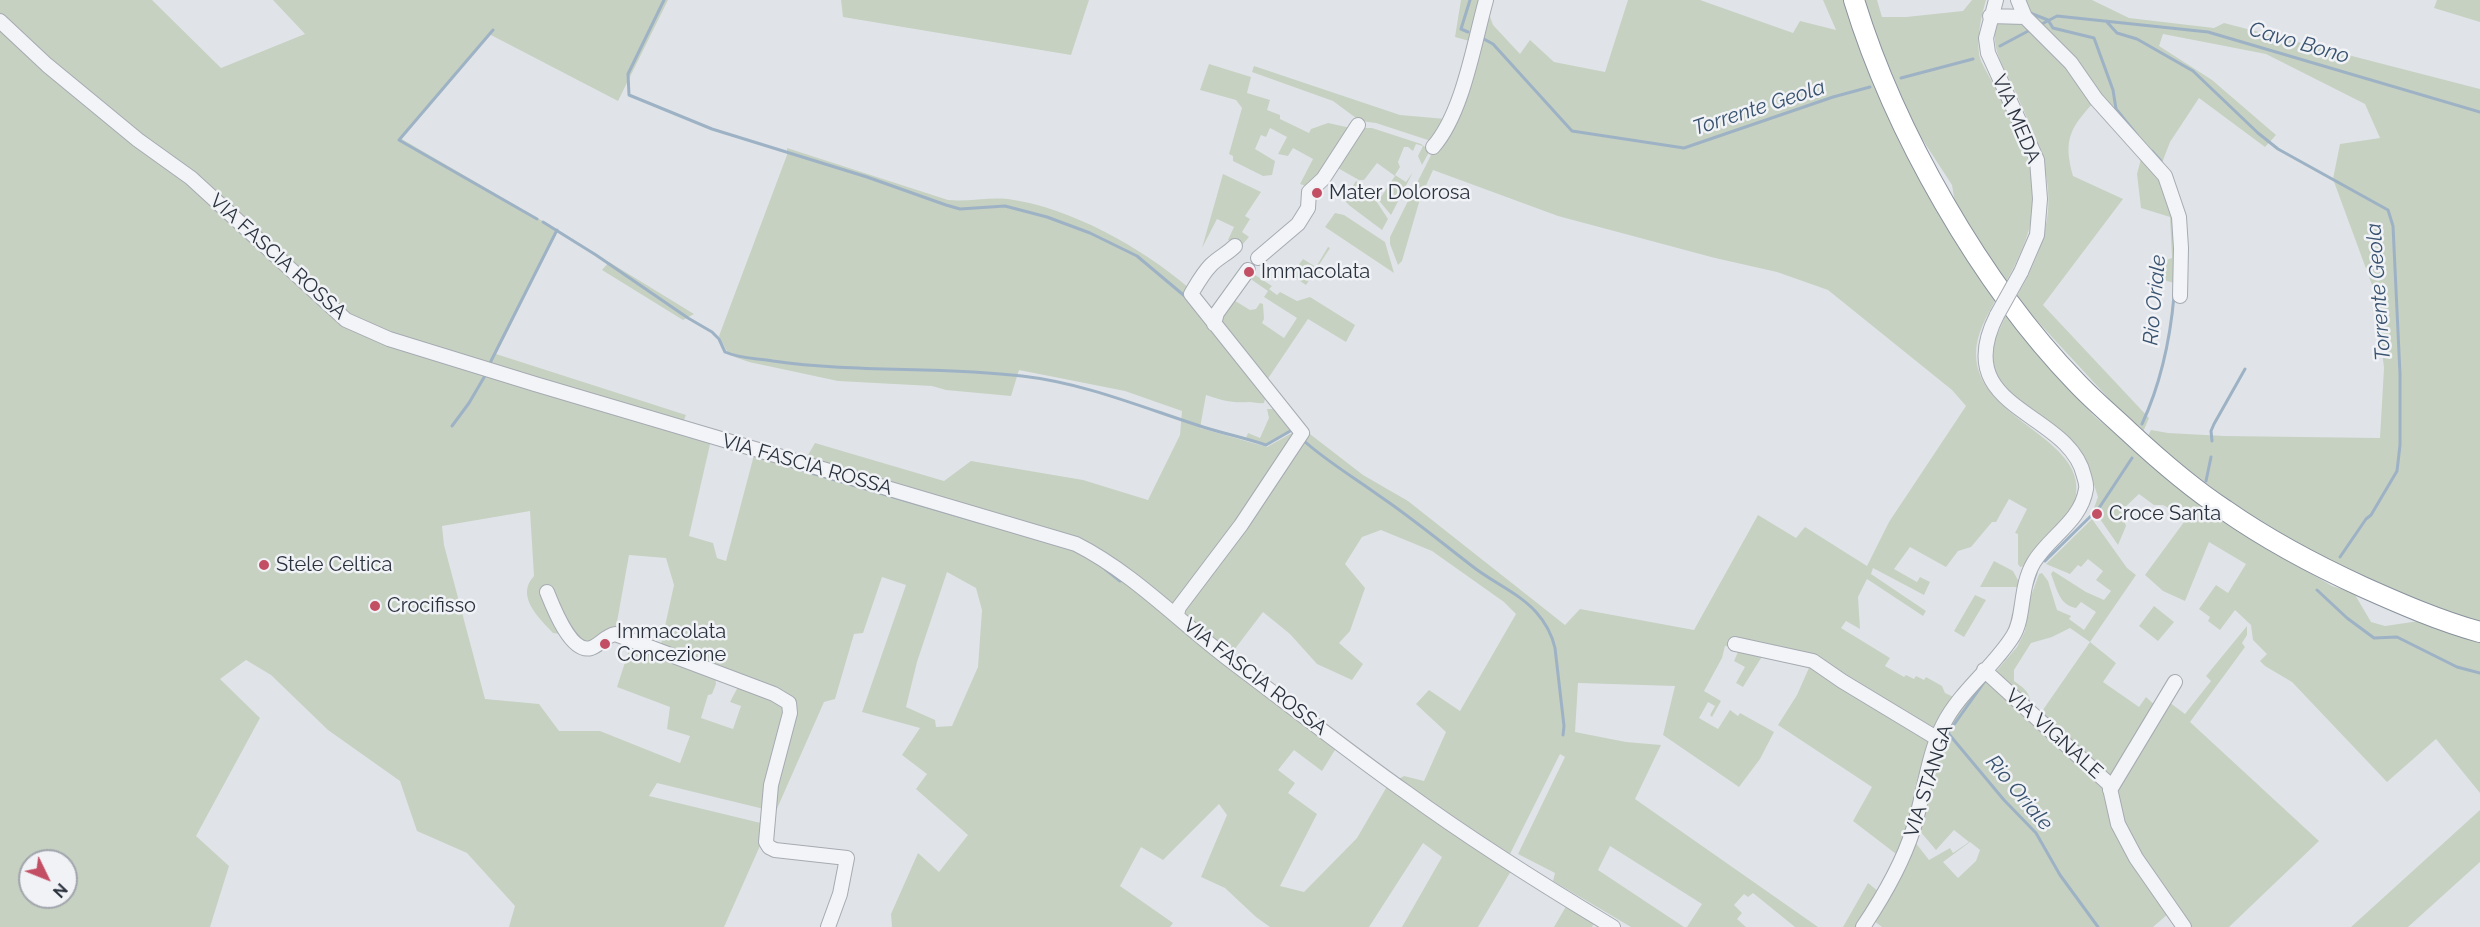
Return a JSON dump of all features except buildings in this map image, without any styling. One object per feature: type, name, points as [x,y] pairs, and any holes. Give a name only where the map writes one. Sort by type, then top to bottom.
[{"type":"highway","points":[[1854,0],[1883,80],[1927,172],[1987,271],[2076,382],[2165,466],[2224,510],[2315,564],[2392,600],[2480,632]]},
{"type":"street","points":[[1433,147],[1455,109],[1486,0]]},
{"type":"street","name":"VIA MEDA","points":[[1996,0],[1986,38],[1989,53],[2037,160],[2040,199],[2037,235],[2021,272],[1997,315]]},
{"type":"street","points":[[2019,0],[2032,24],[2071,63],[2096,99],[2165,176],[2179,217],[2180,296]]},
{"type":"street","points":[[1990,16],[2032,24]]},
{"type":"street","name":"VIA FASCIA ROSSA","points":[[0,21],[46,65],[138,140],[190,178],[346,320],[389,339],[513,378],[1076,544],[1101,557],[1177,614],[1218,652],[1406,793],[1510,864],[1613,927]]},
{"type":"street","points":[[1258,258],[1298,224],[1308,208],[1309,192],[1323,180],[1358,125]]},
{"type":"street","points":[[1177,614],[1179,607],[1241,525],[1302,433],[1191,294],[1210,267],[1235,246]]},
{"type":"street","points":[[1214,324],[1217,313],[1248,270]]},
{"type":"street","name":"VIA STANGA","points":[[1863,927],[1880,902],[1903,857],[1914,829],[1943,725],[2014,634],[2023,587],[2035,559],[2080,511],[2086,487],[2082,467],[2070,449],[2003,396],[1988,372],[1984,351],[1987,334],[1997,315]]},
{"type":"street","points":[[547,592],[574,644],[582,648],[590,649],[609,635],[615,634],[774,693],[789,703],[790,713],[777,759],[766,830],[769,847],[786,852],[847,858],[840,894],[828,927]]},
{"type":"street","points":[[1735,644],[1813,661],[1938,739]]},
{"type":"street","name":"VIA VIGNALE","points":[[1984,670],[2109,784],[2122,832],[2136,858],[2184,927]]},
{"type":"street","points":[[2110,790],[2175,682]]},
{"type":"green space","points":[[0,0],[152,0],[221,68],[305,34],[273,0],[668,0],[618,101],[489,34],[400,138],[558,230],[496,354],[686,415],[682,425],[711,440],[689,536],[713,543],[717,558],[726,561],[754,455],[1074,548],[1100,560],[1338,745],[1322,771],[1294,750],[1278,770],[1295,783],[1288,793],[1317,814],[1280,886],[1304,892],[1357,838],[1389,783],[1511,871],[1478,927],[1402,927],[1442,857],[1423,843],[1369,927],[1270,927],[1225,888],[1201,877],[1227,815],[1219,804],[1163,860],[1141,847],[1120,886],[1173,923],[1170,927],[892,927],[891,914],[918,853],[939,872],[968,835],[916,789],[927,774],[902,755],[920,728],[862,712],[906,585],[882,577],[863,633],[854,634],[835,699],[824,702],[772,820],[791,700],[660,649],[674,585],[666,558],[629,555],[615,633],[589,647],[567,635],[553,633],[536,614],[528,599],[527,591],[534,576],[530,511],[442,526],[444,545],[485,699],[539,704],[559,731],[600,731],[680,763],[690,736],[667,729],[670,707],[617,687],[631,644],[715,676],[716,684],[712,694],[708,695],[701,718],[733,729],[741,706],[730,702],[739,685],[786,707],[768,810],[657,783],[649,796],[765,824],[763,839],[724,927],[509,927],[515,906],[467,853],[417,831],[400,781],[328,730],[271,675],[246,660],[220,679],[260,718],[196,836],[229,866],[210,927],[0,927]],"holes":[[[947,572],[976,588],[982,610],[978,667],[952,726],[936,727],[935,720],[906,707],[917,662]]]},
{"type":"green space","points":[[841,0],[1089,0],[1071,55],[843,17]]},
{"type":"green space","points":[[1461,0],[1493,0],[1489,14],[1493,25],[1520,54],[1530,40],[1554,62],[1605,72],[1628,0],[1700,0],[1793,33],[1800,21],[1836,30],[1823,0],[1846,0],[1868,71],[1908,156],[1961,249],[1996,299],[1983,325],[1976,347],[1981,378],[1995,398],[2055,448],[2070,465],[2076,485],[2072,509],[2025,566],[2020,567],[2018,564],[2018,534],[2015,533],[2027,509],[2009,499],[1996,522],[1992,522],[1971,547],[1958,551],[1946,567],[1910,547],[1894,569],[1917,582],[1920,577],[1930,582],[1924,595],[1873,568],[1871,574],[1926,611],[1923,616],[1867,579],[1858,597],[1860,629],[1846,621],[1841,628],[1890,658],[1885,666],[1904,677],[1906,675],[1914,679],[1916,676],[1924,680],[1926,677],[1942,686],[1945,693],[1958,699],[1935,736],[1811,659],[1725,646],[1722,658],[1704,691],[1721,701],[1712,717],[1710,715],[1715,706],[1708,702],[1699,718],[1718,729],[1730,710],[1774,732],[1760,759],[1739,787],[1663,735],[1675,686],[1578,683],[1575,732],[1626,742],[1661,745],[1635,799],[1818,927],[1795,927],[1753,893],[1748,897],[1744,894],[1734,905],[1742,913],[1737,919],[1746,927],[1687,927],[1702,904],[1610,846],[1598,870],[1684,927],[1631,927],[1553,881],[1555,873],[1518,854],[1565,757],[1560,754],[1509,856],[1397,780],[1404,776],[1424,781],[1446,732],[1416,704],[1429,690],[1460,711],[1516,614],[1504,602],[1432,551],[1381,530],[1362,537],[1345,564],[1365,588],[1350,631],[1339,643],[1363,664],[1352,680],[1317,664],[1290,634],[1263,612],[1231,654],[1190,621],[1184,610],[1306,431],[1363,475],[1408,501],[1565,625],[1580,609],[1694,630],[1758,515],[1796,538],[1805,527],[1867,566],[1889,522],[1966,406],[1952,390],[1828,290],[1777,272],[1558,216],[1433,170],[1420,199],[1402,261],[1398,265],[1390,244],[1390,237],[1432,153],[1473,42],[1455,37]]},
{"type":"green space","points":[[1864,0],[1877,0],[1882,17],[1906,17],[1963,11],[1972,0],[1986,0],[1980,27],[1980,58],[2015,126],[2031,171],[2034,192],[2033,212],[2028,234],[2005,284],[1955,203],[1952,185],[1915,128],[1870,22]]},
{"type":"green space","points":[[2022,0],[2092,0],[2129,18],[2214,28],[2224,23],[2480,89],[2480,626],[2319,560],[2227,499],[2147,438],[2151,430],[2224,436],[2380,438],[2384,368],[2375,293],[2333,179],[2340,144],[2380,138],[2365,104],[2266,54],[2163,34],[2159,46],[2212,80],[2276,135],[2265,147],[2199,98],[2170,142],[2160,168],[2174,216],[2177,284],[2161,279],[2164,261],[2172,258],[2170,217],[2141,208],[2137,174],[2142,155],[2094,102],[2079,119],[2069,144],[2073,176],[2123,199],[2043,305],[2149,418],[2143,432],[2136,428],[2016,298],[2043,240],[2048,215],[2048,191],[2037,142],[2001,63],[1995,40],[1996,24],[2025,21]]},
{"type":"green space","points":[[2437,0],[2480,0],[2480,22],[2434,8]]},
{"type":"green space","points":[[1209,64],[1251,77],[1247,93],[1270,100],[1267,110],[1280,115],[1280,119],[1309,133],[1311,129],[1328,123],[1351,128],[1322,177],[1306,186],[1300,184],[1313,159],[1293,148],[1288,156],[1278,154],[1287,137],[1270,128],[1266,137],[1261,135],[1255,149],[1275,161],[1272,175],[1263,176],[1233,161],[1233,156],[1229,154],[1242,108],[1236,100],[1200,90]]},
{"type":"green space","points":[[1254,66],[1400,115],[1446,119],[1434,142],[1376,123],[1360,121],[1333,101],[1252,72]]},
{"type":"green space","points":[[1364,128],[1372,128],[1421,144],[1428,149],[1422,165],[1418,156],[1423,146],[1416,144],[1413,151],[1404,147],[1398,162],[1400,167],[1395,175],[1406,182],[1413,172],[1391,215],[1371,191],[1381,197],[1395,176],[1377,163],[1364,180],[1359,180],[1336,167]]},
{"type":"green space","points":[[787,148],[948,200],[1008,199],[1032,203],[1056,211],[1104,231],[1127,244],[1150,258],[1189,288],[1184,293],[1265,399],[1264,403],[1237,402],[1206,395],[1200,428],[1267,447],[1292,433],[1294,436],[1218,551],[1172,608],[1104,555],[804,462],[815,443],[944,481],[971,461],[1083,480],[1148,500],[1180,435],[1182,411],[1125,391],[1019,370],[1011,396],[946,390],[932,386],[838,381],[749,362],[729,355],[719,336],[787,155]]},
{"type":"green space","points":[[1223,174],[1261,192],[1245,216],[1250,219],[1242,232],[1249,237],[1242,245],[1228,240],[1234,227],[1217,219],[1202,248]]},
{"type":"green space","points":[[1356,181],[1369,190],[1388,219],[1382,230],[1344,200]]},
{"type":"green space","points":[[1335,213],[1344,215],[1385,242],[1394,273],[1325,227]]},
{"type":"green space","points":[[1328,247],[1330,248],[1306,285],[1291,275],[1303,259],[1316,267]]},
{"type":"green space","points":[[609,262],[694,314],[683,320],[602,270]]},
{"type":"green space","points":[[1249,271],[1272,286],[1269,289],[1277,295],[1280,292],[1297,301],[1310,297],[1355,325],[1346,342],[1308,319],[1265,383],[1218,317],[1232,299],[1250,310],[1256,309],[1260,303],[1263,304],[1262,323],[1284,338],[1297,318],[1264,297],[1268,291],[1252,280]]},
{"type":"green space","points":[[2006,315],[2045,363],[2094,416],[2168,478],[2280,555],[2332,586],[2354,593],[2371,622],[2385,626],[2419,621],[2480,643],[2480,793],[2436,739],[2387,782],[2292,682],[2260,661],[2267,654],[2253,640],[2251,625],[2235,610],[2220,630],[2208,621],[2210,617],[2199,609],[2216,585],[2228,593],[2246,564],[2209,542],[2185,601],[2163,591],[2145,575],[2187,518],[2163,505],[2154,505],[2139,494],[2121,511],[2126,526],[2118,545],[2100,519],[2103,514],[2094,508],[2098,497],[2087,463],[2077,451],[2004,393],[1993,374],[1992,346]]},
{"type":"green space","points":[[1267,409],[1274,409],[1291,430],[1266,444],[1246,438],[1248,433],[1260,438],[1269,418]]},
{"type":"green space","points":[[2092,519],[2127,568],[2136,575],[2090,642],[2070,628],[2052,637],[2031,643],[2014,670],[2014,681],[2029,695],[2030,709],[1993,675],[2017,647],[2025,631],[2028,604],[2039,574],[2042,573],[2048,581],[2057,610],[2071,616],[2069,619],[2084,630],[2096,612],[2081,602],[2076,608],[2066,604],[2057,591],[2051,574],[2053,571],[2086,592],[2104,600],[2111,591],[2096,580],[2103,571],[2088,559],[2070,574],[2046,564]]},
{"type":"green space","points":[[1994,561],[2013,571],[2020,584],[2017,587],[1980,587]]},
{"type":"green space","points":[[1975,595],[1986,600],[1964,637],[1954,631]]},
{"type":"green space","points":[[2154,606],[2174,622],[2158,641],[2139,626]]},
{"type":"green space","points":[[2247,626],[2247,635],[2242,643],[2245,647],[2190,722],[2319,841],[2229,927],[2192,927],[2127,836],[2114,790],[2169,702],[2185,714],[2211,681],[2206,676]]},
{"type":"green space","points":[[2090,642],[2116,663],[2103,682],[2139,707],[2146,697],[2157,707],[2112,781],[2038,717]]},
{"type":"green space","points":[[1738,652],[1763,655],[1743,687],[1736,683],[1745,667],[1734,661]]},
{"type":"green space","points":[[1812,661],[1934,738],[1900,857],[1853,821],[1872,787],[1778,725],[1797,695]]},
{"type":"green space","points":[[1981,679],[1988,679],[2105,785],[2168,914],[2153,927],[1882,927],[1874,921],[1857,927],[1843,927],[1868,883],[1879,892],[1915,842],[1929,860],[1950,848],[1953,853],[1969,842],[1954,830],[1936,850],[1919,830],[1926,790],[1945,732]],"holes":[[[1970,842],[1980,850],[1976,861],[1958,878],[1943,862]]]},
{"type":"green space","points":[[2480,810],[2480,862],[2408,927],[2351,927]]},
{"type":"green space","points":[[1568,903],[1595,922],[1592,927],[1554,927]]},
{"type":"waterway","points":[[664,0],[628,74],[629,95],[712,129],[867,177],[946,205],[960,209],[1005,206],[1047,217],[1090,233],[1137,256],[1187,298]]},
{"type":"waterway","name":"Torrente Geola","points":[[1468,32],[1461,29],[1470,0]]},
{"type":"waterway","name":"Rio Oriale","points":[[2030,13],[2048,20],[2053,28],[2094,38],[2113,90],[2116,109],[2137,135]]},
{"type":"waterway","name":"Cavo Bono","points":[[2040,25],[2057,16],[2208,32],[2480,112]]},
{"type":"waterway","name":"Torrente Geola","points":[[2106,21],[2117,33],[2137,39],[2193,71],[2278,149],[2388,210],[2393,226],[2400,374],[2400,445],[2397,471],[2371,515],[2340,557]]},
{"type":"waterway","name":"Torrente Geola","points":[[2000,46],[2032,29]]},
{"type":"waterway","points":[[493,30],[399,140],[537,219]]},
{"type":"waterway","name":"Torrente Geola","points":[[1482,38],[1493,44],[1572,131],[1684,148],[1833,97],[1870,87]]},
{"type":"waterway","name":"Torrente Geola","points":[[1901,78],[1973,59]]},
{"type":"waterway","name":"Rio Oriale","points":[[2152,151],[2161,161]]},
{"type":"waterway","points":[[543,222],[712,332],[719,339],[725,352],[737,356],[804,365],[960,371],[1045,379],[1111,396],[1206,428],[1266,445],[1292,430]]},
{"type":"waterway","points":[[489,365],[557,230]]},
{"type":"waterway","name":"Rio Oriale","points":[[2142,424],[2164,362],[2174,296]]},
{"type":"waterway","points":[[2212,441],[2211,431],[2214,424],[2245,369]]},
{"type":"waterway","points":[[452,426],[487,375]]},
{"type":"waterway","points":[[1303,440],[1404,513],[1480,572],[1522,599],[1536,612],[1548,629],[1555,648],[1564,726],[1563,735]]},
{"type":"waterway","points":[[2206,481],[2211,457]]},
{"type":"waterway","name":"Rio Oriale","points":[[2045,561],[2099,508],[2132,458]]},
{"type":"waterway","points":[[801,470],[979,522]]},
{"type":"waterway","points":[[1105,569],[1120,581]]},
{"type":"waterway","name":"Rio Oriale","points":[[2032,585],[2036,573]]},
{"type":"waterway","name":"Torrente Geola","points":[[2317,590],[2347,618],[2374,638],[2397,637],[2457,667],[2480,673]]},
{"type":"waterway","name":"Rio Oriale","points":[[2004,659],[2018,640]]},
{"type":"waterway","name":"Rio Oriale","points":[[1985,681],[1948,733],[2004,800],[2036,833],[2060,875],[2098,927]]},
{"type":"place","name":"Mater Dolorosa","points":[[1317,193]]},
{"type":"place","name":"Immacolata","points":[[1249,272]]},
{"type":"place","name":"Croce Santa","points":[[2097,514]]},
{"type":"place","name":"Stele Celtica","points":[[264,565]]},
{"type":"place","name":"Crocifisso","points":[[375,606]]},
{"type":"place","name":"Immacolata Concezione","points":[[605,644]]}]
